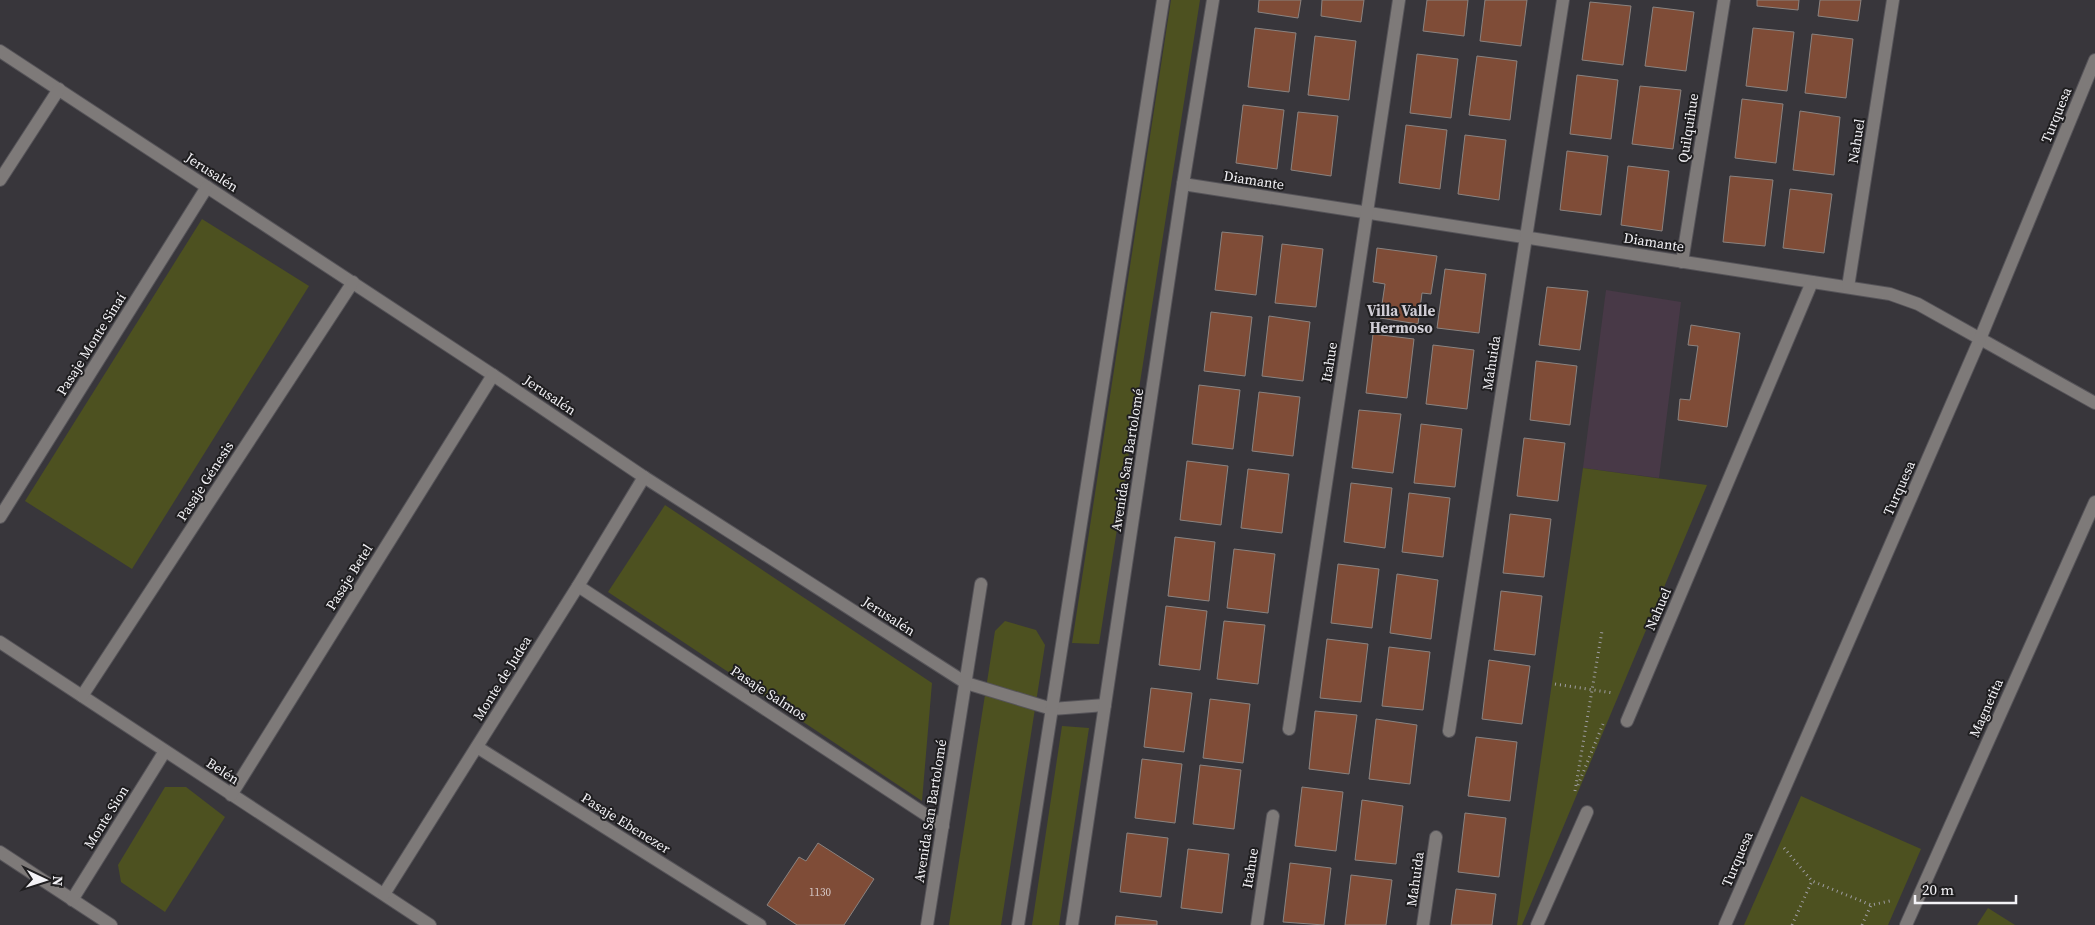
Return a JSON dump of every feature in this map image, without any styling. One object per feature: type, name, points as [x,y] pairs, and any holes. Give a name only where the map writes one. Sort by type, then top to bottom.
[{"type":"street","points":[[1018,925],[1163,0]]},
{"type":"street","name":"Avenida San Bartolomé","points":[[1072,925],[1184,184],[1214,0]]},
{"type":"street","name":"Itahue","points":[[1289,729],[1399,0]]},
{"type":"street","name":"Mahuida","points":[[1449,731],[1563,0]]},
{"type":"street","name":"Quilquihue","points":[[1682,262],[1724,0]]},
{"type":"street","name":"Nahuel","points":[[1848,287],[1893,0]]},
{"type":"street","name":"Jerusalén","points":[[0,51],[353,282],[644,477],[966,682],[1052,709],[1105,705]]},
{"type":"street","name":"Turquesa","points":[[1725,925],[1980,339],[2095,60]]},
{"type":"street","points":[[0,180],[59,89]]},
{"type":"street","name":"Diamante","points":[[1184,184],[1848,287],[1903,298],[2095,403]]},
{"type":"street","name":"Pasaje Monte Sinaí","points":[[0,517],[207,187]]},
{"type":"street","name":"Pasaje Génesis","points":[[82,696],[353,282]]},
{"type":"street","name":"Nahuel","points":[[1627,721],[1812,282]]},
{"type":"street","name":"Pasaje Betel","points":[[232,795],[493,375]]},
{"type":"street","name":"Monte de Judea","points":[[384,894],[578,586],[644,477]]},
{"type":"street","name":"Magnetita","points":[[1906,925],[2095,502]]},
{"type":"street","name":"Avenida San Bartolomé","points":[[927,925],[981,584]]},
{"type":"street","name":"Pasaje Salmos","points":[[578,586],[943,826]]},
{"type":"street","name":"Belén","points":[[0,642],[430,925]]},
{"type":"street","name":"Pasaje Ebenezer","points":[[477,747],[760,925]]},
{"type":"street","name":"Monte Sion","points":[[72,900],[165,751]]},
{"type":"street","points":[[1537,925],[1587,812]]},
{"type":"street","name":"Itahue","points":[[1257,925],[1273,816]]},
{"type":"street","name":"Mahuida","points":[[1424,925],[1436,836]]},
{"type":"street","points":[[0,852],[111,925]]},
{"type":"path","points":[[1587,812],[1575,792],[1602,632]]},
{"type":"path","points":[[1555,684],[1638,697]]},
{"type":"path","points":[[1575,792],[1604,721],[1627,721]]},
{"type":"path","points":[[1767,828],[1812,880],[1871,905],[1919,895]]},
{"type":"path","points":[[1792,925],[1812,880]]},
{"type":"path","points":[[1862,925],[1871,905]]},
{"type":"shaded area","points":[[1606,290],[1681,302],[1659,478],[1583,468]]},
{"type":"green space","points":[[1171,0],[1200,0],[1099,644],[1072,643]]},
{"type":"green space","points":[[202,219],[309,286],[132,569],[25,501]]},
{"type":"green space","points":[[1583,468],[1707,485],[1522,925],[1517,925]]},
{"type":"green space","points":[[665,505],[932,683],[922,801],[608,592]]},
{"type":"green space","points":[[1005,621],[1036,630],[1045,645],[1001,925],[949,925],[995,631]]},
{"type":"green space","points":[[1062,726],[1089,728],[1059,925],[1032,925]]},
{"type":"green space","points":[[165,787],[186,787],[225,817],[165,912],[121,882],[118,865]]},
{"type":"green space","points":[[1801,796],[1921,849],[1888,925],[1744,925]]},
{"type":"green space","points":[[1988,908],[2015,925],[1977,925]]},
{"type":"building","points":[[1259,0],[1301,0],[1298,18],[1258,12]]},
{"type":"building","points":[[1322,0],[1364,0],[1361,22],[1321,16]]},
{"type":"building","points":[[1427,0],[1468,0],[1464,36],[1423,31]]},
{"type":"building","points":[[1485,0],[1527,0],[1521,46],[1480,41]]},
{"type":"building","points":[[1757,0],[1799,0],[1798,10],[1757,6]]},
{"type":"building","points":[[1820,0],[1861,0],[1858,21],[1818,16]]},
{"type":"building","points":[[1590,2],[1631,6],[1623,65],[1582,60]]},
{"type":"building","points":[[1653,7],[1694,12],[1686,71],[1645,66]]},
{"type":"building","points":[[1255,28],[1296,33],[1289,92],[1248,87]]},
{"type":"building","points":[[1753,28],[1794,32],[1787,91],[1746,86]]},
{"type":"building","points":[[1812,34],[1853,39],[1846,98],[1805,93]]},
{"type":"building","points":[[1315,36],[1356,41],[1349,100],[1308,95]]},
{"type":"building","points":[[1417,54],[1458,59],[1451,118],[1410,113]]},
{"type":"building","points":[[1477,56],[1517,61],[1510,120],[1469,115]]},
{"type":"building","points":[[1577,75],[1618,80],[1611,139],[1570,134]]},
{"type":"building","points":[[1640,86],[1681,90],[1673,149],[1632,144]]},
{"type":"building","points":[[1742,99],[1783,104],[1776,163],[1735,158]]},
{"type":"building","points":[[1243,105],[1284,110],[1277,169],[1236,163]]},
{"type":"building","points":[[1800,111],[1840,117],[1834,175],[1793,170]]},
{"type":"building","points":[[1298,112],[1338,116],[1331,176],[1291,170]]},
{"type":"building","points":[[1406,125],[1447,130],[1440,189],[1399,183]]},
{"type":"building","points":[[1465,135],[1506,140],[1499,200],[1458,194]]},
{"type":"building","points":[[1567,151],[1608,156],[1601,215],[1560,210]]},
{"type":"building","points":[[1628,166],[1669,171],[1662,231],[1621,225]]},
{"type":"building","points":[[1730,176],[1773,180],[1765,246],[1723,242]]},
{"type":"building","points":[[1790,189],[1832,194],[1824,253],[1783,248]]},
{"type":"building","points":[[1222,232],[1263,236],[1256,295],[1215,290]]},
{"type":"building","points":[[1282,244],[1323,249],[1316,307],[1275,303]]},
{"type":"building","points":[[1377,248],[1437,256],[1431,294],[1422,293],[1418,324],[1380,318],[1385,284],[1373,282]]},
{"type":"building","points":[[1445,269],[1486,274],[1479,333],[1437,328]]},
{"type":"building","points":[[1547,287],[1588,291],[1580,350],[1539,345]]},
{"type":"building","points":[[1211,312],[1252,317],[1245,376],[1204,371]]},
{"type":"building","points":[[1269,316],[1310,322],[1303,381],[1262,376]]},
{"type":"building","points":[[1691,325],[1740,333],[1727,427],[1678,420],[1680,399],[1690,400],[1698,346],[1688,345]]},
{"type":"building","points":[[1373,334],[1414,339],[1407,398],[1366,393]]},
{"type":"building","points":[[1433,345],[1474,350],[1467,409],[1426,404]]},
{"type":"building","points":[[1536,361],[1577,366],[1570,425],[1530,420]]},
{"type":"building","points":[[1199,385],[1240,390],[1233,449],[1192,444]]},
{"type":"building","points":[[1259,392],[1300,397],[1293,456],[1252,451]]},
{"type":"building","points":[[1359,410],[1401,414],[1393,473],[1352,468]]},
{"type":"building","points":[[1421,424],[1462,429],[1455,487],[1414,483]]},
{"type":"building","points":[[1524,438],[1565,443],[1558,501],[1517,496]]},
{"type":"building","points":[[1187,461],[1228,466],[1221,525],[1180,520]]},
{"type":"building","points":[[1248,469],[1289,474],[1282,533],[1241,528]]},
{"type":"building","points":[[1351,483],[1392,488],[1385,548],[1344,542]]},
{"type":"building","points":[[1409,493],[1450,498],[1443,557],[1402,552]]},
{"type":"building","points":[[1510,514],[1551,519],[1544,577],[1503,573]]},
{"type":"building","points":[[1175,537],[1215,542],[1209,601],[1168,596]]},
{"type":"building","points":[[1234,549],[1275,554],[1268,613],[1227,608]]},
{"type":"building","points":[[1338,564],[1379,569],[1372,628],[1331,623]]},
{"type":"building","points":[[1397,574],[1438,580],[1431,639],[1390,633]]},
{"type":"building","points":[[1501,591],[1542,596],[1535,655],[1494,650]]},
{"type":"building","points":[[1166,606],[1207,611],[1200,670],[1159,665]]},
{"type":"building","points":[[1224,621],[1265,625],[1258,684],[1217,679]]},
{"type":"building","points":[[1327,639],[1368,644],[1361,702],[1320,698]]},
{"type":"building","points":[[1389,647],[1430,652],[1423,710],[1382,706]]},
{"type":"building","points":[[1489,660],[1530,666],[1522,724],[1482,719]]},
{"type":"building","points":[[1151,688],[1192,693],[1184,752],[1144,747]]},
{"type":"building","points":[[1210,699],[1250,704],[1243,763],[1203,758]]},
{"type":"building","points":[[1315,711],[1357,715],[1349,774],[1309,769]]},
{"type":"building","points":[[1376,719],[1417,725],[1410,784],[1369,779]]},
{"type":"building","points":[[1476,737],[1517,742],[1510,801],[1468,796]]},
{"type":"building","points":[[1142,759],[1182,764],[1175,823],[1135,818]]},
{"type":"building","points":[[1200,765],[1241,770],[1234,829],[1193,824]]},
{"type":"building","points":[[1302,787],[1343,792],[1336,851],[1295,846]]},
{"type":"building","points":[[1362,800],[1403,806],[1396,864],[1355,860]]},
{"type":"building","points":[[1465,813],[1506,818],[1499,877],[1458,872]]},
{"type":"building","points":[[1127,833],[1168,838],[1161,897],[1120,892]]},
{"type":"building","points":[[818,843],[874,879],[844,925],[797,925],[767,905],[799,857],[806,861]]},
{"type":"building","points":[[1188,849],[1229,854],[1222,913],[1181,908]]},
{"type":"building","points":[[1290,863],[1331,868],[1324,925],[1283,922]]},
{"type":"building","points":[[1351,875],[1392,880],[1386,925],[1345,925]]},
{"type":"building","points":[[1456,889],[1496,894],[1492,925],[1451,925]]},
{"type":"building","points":[[1116,916],[1157,921],[1157,925],[1115,925]]},
{"type":"district","name":"Villa Valle Hermoso","points":[[1401,320]]}]
